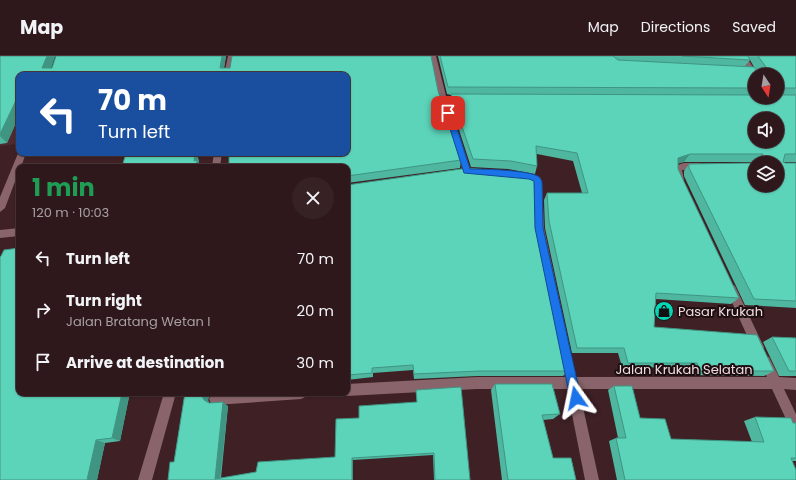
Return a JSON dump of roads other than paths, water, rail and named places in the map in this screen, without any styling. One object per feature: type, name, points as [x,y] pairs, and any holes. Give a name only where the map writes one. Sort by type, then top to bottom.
[{"type":"street","points":[[228,72],[231,56]]},
{"type":"street","points":[[433,56],[443,98],[467,172]]},
{"type":"street","points":[[743,56],[748,68]]},
{"type":"street","points":[[443,98],[475,98]]},
{"type":"street","points":[[685,190],[678,176],[677,168],[684,166],[708,166]]},
{"type":"street","points":[[0,208],[16,168]]},
{"type":"street","points":[[514,175],[530,176],[537,179],[538,182],[539,228],[592,480]]},
{"type":"street","points":[[0,234],[16,232]]},
{"type":"street","points":[[728,283],[796,428]]},
{"type":"street","name":"Jalan Krukah Selatan","points":[[350,390],[470,383],[796,384]]},
{"type":"street","points":[[145,480],[169,396]]},
{"type":"street","points":[[215,399],[258,396]]},
{"type":"place","name":"Pasar Krukah","points":[[664,311]]}]
